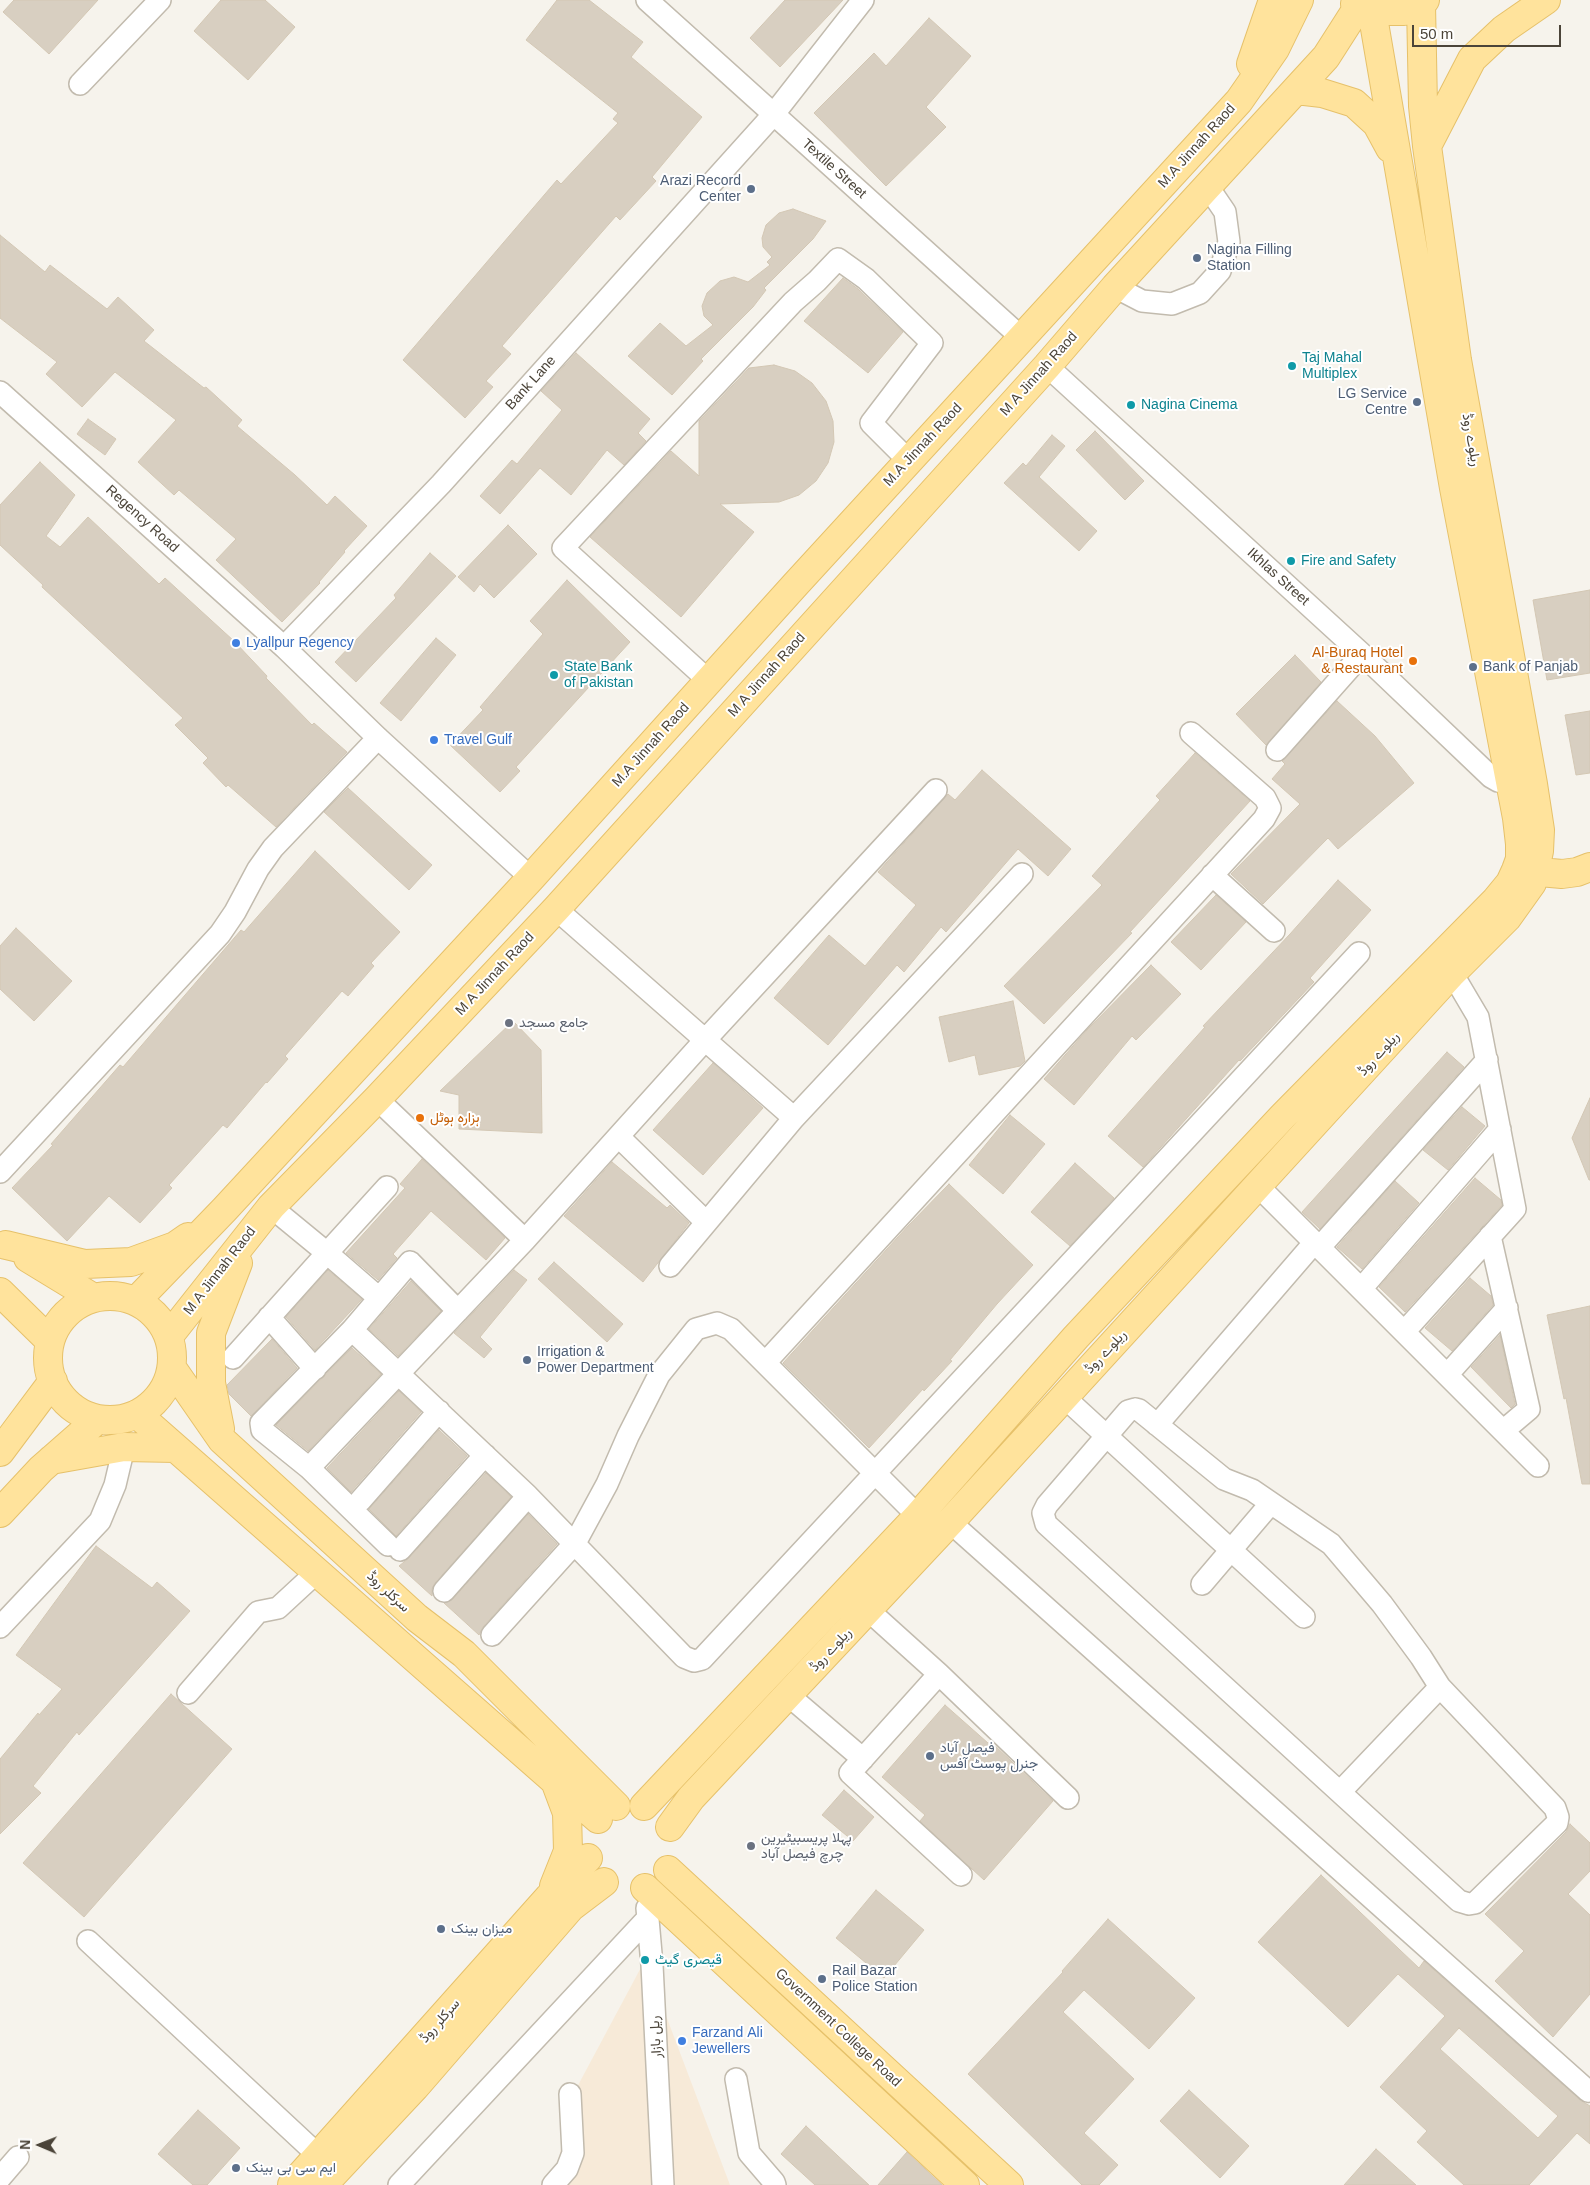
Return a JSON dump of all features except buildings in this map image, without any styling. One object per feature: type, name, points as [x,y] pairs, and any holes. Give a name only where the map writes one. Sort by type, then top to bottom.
[{"type":"main road","points":[[1239,101],[1273,0]]},
{"type":"main road","name":"M.A Jinnah Raod","points":[[531,878],[1239,101],[1275,49],[1299,0]]},
{"type":"main road","points":[[1427,146],[1472,59],[1504,28],[1546,0]]},
{"type":"main road","points":[[1360,6],[1404,11],[1423,2]]},
{"type":"main road","name":"ریلوے روڈ","points":[[644,1806],[918,1516],[1076,1337],[1283,1116],[1496,900],[1510,883],[1525,871],[1539,851],[1540,830],[1533,784],[1457,360],[1427,146],[1423,106],[1423,2]]},
{"type":"main road","name":"ریلوے روڈ","points":[[670,1828],[691,1798],[950,1522],[1259,1187],[1452,974],[1507,918],[1523,897],[1525,871],[1520,859],[1520,844],[1511,783],[1454,488],[1396,160],[1360,6]]},
{"type":"main road","name":"M A Jinnah Raod","points":[[169,1336],[271,1207],[377,1099],[556,909],[1115,287],[1326,57],[1360,6]]},
{"type":"main road","points":[[1296,90],[1322,93],[1354,103],[1376,124],[1396,160]]},
{"type":"main road","points":[[1525,871],[1562,874],[1577,872],[1590,867]]},
{"type":"main road","points":[[137,1300],[224,1210],[531,878]]},
{"type":"main road","points":[[222,1440],[211,1383],[211,1333],[251,1232],[224,1210]]},
{"type":"main road","points":[[3,1242],[85,1264],[131,1262],[176,1246],[224,1210]]},
{"type":"main road","points":[[3,1242],[92,1297]]},
{"type":"main road","points":[[0,1292],[50,1341]]},
{"type":"main road","points":[[115,1295],[137,1300],[156,1315],[169,1336],[173,1351],[172,1368],[166,1387],[154,1403],[137,1414],[118,1420],[98,1419],[79,1412],[63,1398],[53,1381],[48,1361],[50,1341],[59,1322],[73,1307],[92,1297],[115,1295]]},
{"type":"main road","name":"سرکلر روڈ","points":[[172,1368],[222,1440],[417,1618],[464,1654],[607,1812]]},
{"type":"main road","points":[[0,1452],[53,1381]]},
{"type":"main road","points":[[137,1414],[555,1781],[607,1812]]},
{"type":"main road","points":[[0,1513],[51,1460],[98,1419]]},
{"type":"main road","points":[[51,1460],[124,1447],[175,1448]]},
{"type":"main road","points":[[549,1897],[568,1851],[567,1813],[555,1781]]},
{"type":"main road","points":[[625,1804],[644,1806],[659,1814],[670,1828],[674,1842],[673,1857],[668,1870],[658,1881],[645,1888],[631,1891],[616,1888],[604,1882],[594,1871],[588,1858],[587,1844],[590,1830],[607,1812],[625,1804]]},
{"type":"main road","name":"سرکلر روڈ","points":[[292,2185],[549,1897],[588,1858]]},
{"type":"main road","name":"Government College Road","points":[[668,1870],[1009,2185]]},
{"type":"main road","name":"سرکلر روڈ","points":[[324,2185],[415,2087],[571,1907],[604,1882]]},
{"type":"main road","name":"Government College Road","points":[[645,1888],[962,2182]]},
{"type":"main road","points":[[962,2182],[982,2160]]},
{"type":"street","points":[[80,84],[160,0]]},
{"type":"street","name":"Textile Street","points":[[647,0],[1022,338]]},
{"type":"street","name":"Bank Lane","points":[[284,647],[441,484],[773,115],[863,0]]},
{"type":"street","points":[[1115,287],[1142,301],[1172,304],[1200,293],[1220,271],[1229,242],[1225,212],[1208,187]]},
{"type":"street","points":[[709,681],[563,548],[793,302],[838,259],[866,279],[932,343],[870,423],[909,461]]},
{"type":"street","name":"Ikhlas Street","points":[[1046,366],[1362,654],[1491,776],[1498,782],[1511,783]]},
{"type":"street","name":"Regency Road","points":[[0,392],[284,647],[378,738],[531,878]]},
{"type":"street","points":[[1277,750],[1362,654]]},
{"type":"street","points":[[765,1363],[1264,819],[1270,808],[1265,798],[1191,732]]},
{"type":"street","points":[[0,1172],[220,934],[235,912],[258,869],[273,848],[378,738]]},
{"type":"street","points":[[309,1468],[525,1240],[706,1039],[936,790]]},
{"type":"street","points":[[670,1266],[794,1118],[1022,874]]},
{"type":"street","points":[[1212,875],[1274,931]]},
{"type":"street","points":[[556,909],[794,1118]]},
{"type":"street","points":[[352,1330],[485,1454],[575,1543],[684,1657],[694,1662],[702,1659],[877,1473],[1360,953]]},
{"type":"street","points":[[1404,1332],[1515,1209],[1478,1017],[1452,974]]},
{"type":"street","points":[[1157,1425],[1317,1245],[1487,1060]]},
{"type":"street","points":[[377,1099],[525,1240]]},
{"type":"street","points":[[1360,1289],[1500,1129]]},
{"type":"street","points":[[619,1137],[706,1222]]},
{"type":"street","points":[[233,1358],[388,1187]]},
{"type":"street","points":[[1259,1187],[1538,1466]]},
{"type":"street","points":[[271,1207],[379,1298]]},
{"type":"street","points":[[1490,1236],[1529,1409],[1503,1431]]},
{"type":"street","points":[[458,1311],[410,1262],[352,1330],[261,1424],[262,1430],[309,1468],[394,1547],[485,1454]]},
{"type":"street","points":[[1447,1375],[1507,1308]]},
{"type":"street","points":[[269,1318],[315,1369]]},
{"type":"street","points":[[492,1635],[575,1543],[607,1484],[628,1436],[660,1376],[696,1329],[717,1323],[731,1329],[918,1516]]},
{"type":"street","points":[[1064,1397],[1304,1617]]},
{"type":"street","points":[[1139,1410],[1224,1479],[1252,1490],[1331,1544],[1382,1604],[1421,1657],[1440,1687],[1555,1808],[1558,1817],[1556,1823],[1475,1903],[1469,1904],[1459,1901],[1046,1524],[1043,1513],[1047,1505],[1107,1436],[1128,1411],[1139,1410]]},
{"type":"street","points":[[360,1501],[439,1411]]},
{"type":"street","points":[[0,1627],[100,1522],[114,1486],[124,1447]]},
{"type":"street","points":[[444,1591],[528,1496]]},
{"type":"street","points":[[1202,1584],[1271,1502]]},
{"type":"street","points":[[950,1522],[1588,2091],[1590,2090]]},
{"type":"street","points":[[188,1693],[258,1612],[278,1608],[317,1572]]},
{"type":"street","points":[[868,1610],[940,1674],[1068,1798]]},
{"type":"street","points":[[940,1674],[850,1774],[961,1875]]},
{"type":"street","points":[[1340,1792],[1440,1687]]},
{"type":"street","points":[[788,1695],[863,1759]]},
{"type":"street","name":"ریل بازار","points":[[645,1888],[667,2181]]},
{"type":"street","points":[[400,2185],[648,1918]]},
{"type":"street","points":[[88,1941],[319,2156]]},
{"type":"street","points":[[736,2079],[749,2153],[775,2185]]},
{"type":"street","points":[[554,2185],[567,2168],[573,2153],[570,2094]]},
{"type":"street","points":[[0,2178],[18,2157]]},
{"type":"shaded area","points":[[645,1960],[730,2185],[555,2185],[568,2104]]},
{"type":"place","name":"Arazi Record Center","points":[[751,189]]},
{"type":"place","name":"Nagina Filling Station","points":[[1197,258]]},
{"type":"place","name":"Taj Mahal Multiplex","points":[[1292,366]]},
{"type":"place","name":"LG Service Centre","points":[[1417,402]]},
{"type":"place","name":"Nagina Cinema","points":[[1131,405]]},
{"type":"place","name":"Fire and Safety","points":[[1291,561]]},
{"type":"place","name":"Lyallpur Regency","points":[[236,643]]},
{"type":"place","name":"Al-Buraq Hotel & Restaurant","points":[[1413,661]]},
{"type":"place","name":"Bank of Panjab","points":[[1473,667]]},
{"type":"place","name":"State Bank of Pakistan","points":[[554,675]]},
{"type":"place","name":"Travel Gulf","points":[[434,740]]},
{"type":"place","name":"جامع مسجد","points":[[509,1023]]},
{"type":"place","name":"ہزارہ ہوٹل","points":[[420,1118]]},
{"type":"place","name":"Irrigation & Power Department","points":[[527,1360]]},
{"type":"place","name":"فیصل آباد جنرل پوسٹ آفس","points":[[930,1756]]},
{"type":"place","name":"پہلا پریسبیٹیرین چرچ فیصل آباد","points":[[751,1846]]},
{"type":"place","name":"میزان بینک","points":[[441,1929]]},
{"type":"place","name":"قیصری گیٹ","points":[[645,1960]]},
{"type":"place","name":"Rail Bazar Police Station","points":[[822,1979]]},
{"type":"place","name":"Farzand Ali Jewellers","points":[[682,2041]]},
{"type":"place","name":"ایم سی بی بینک","points":[[236,2168]]}]
